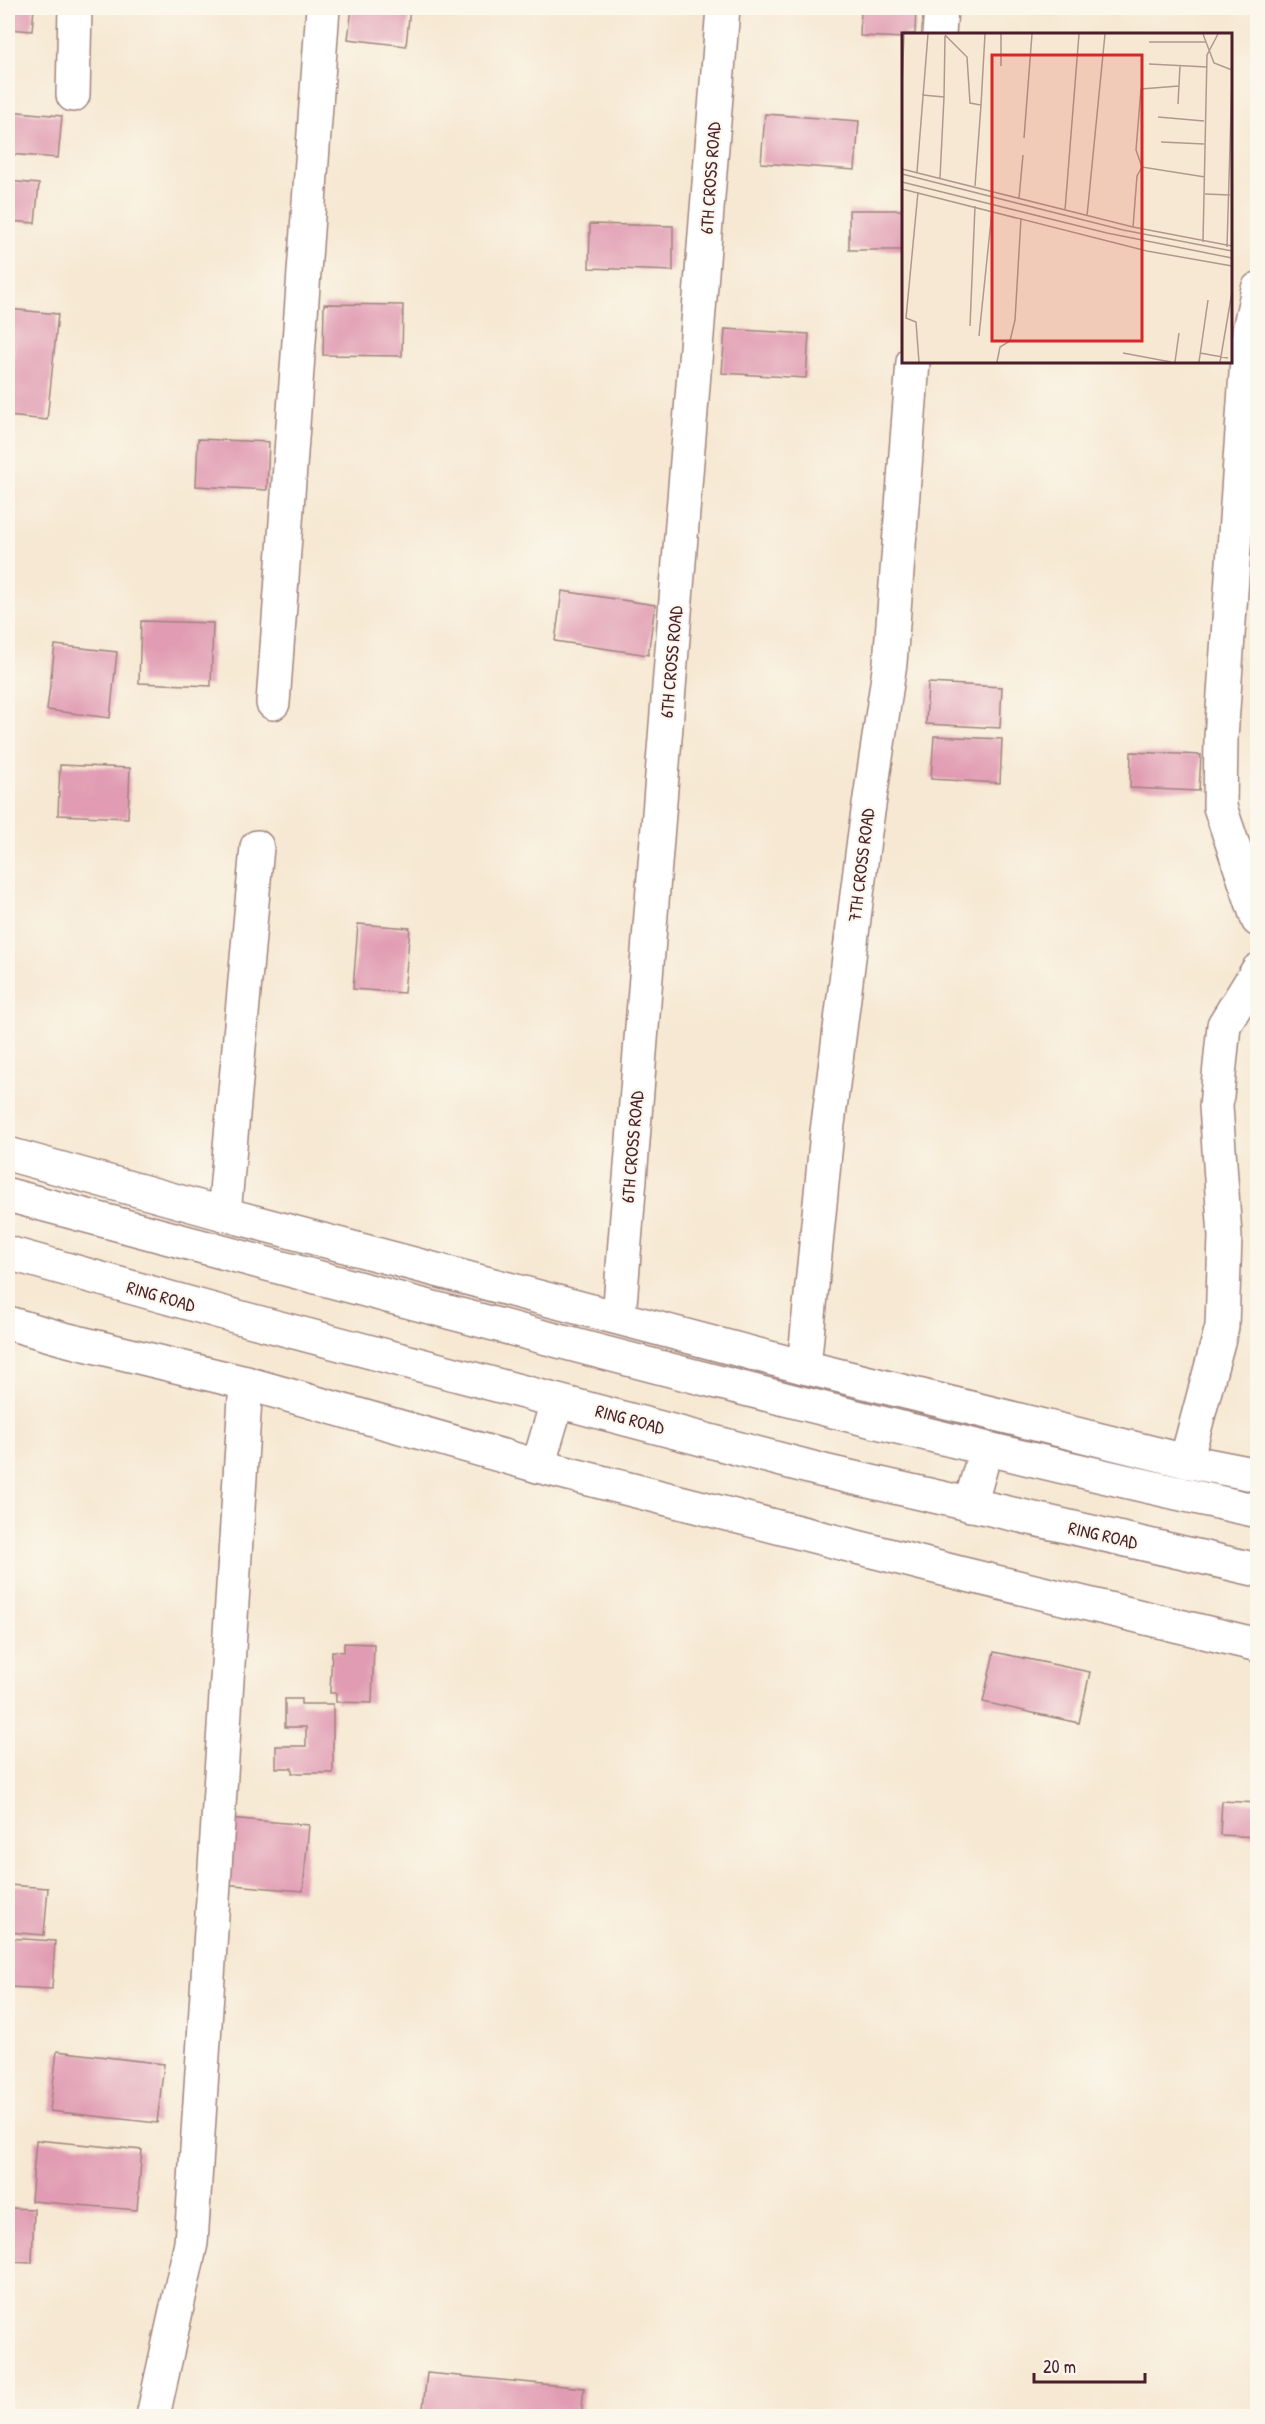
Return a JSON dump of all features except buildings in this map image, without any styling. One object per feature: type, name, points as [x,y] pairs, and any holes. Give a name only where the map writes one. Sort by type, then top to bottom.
[{"type":"main road","points":[[74,95],[75,8]]},
{"type":"main road","points":[[273,703],[323,8]]},
{"type":"main road","name":"6TH CROSS ROAD","points":[[619,1317],[723,8]]},
{"type":"main road","points":[[939,33],[941,8]]},
{"type":"main road","points":[[1257,289],[1249,330],[1221,738],[1220,807],[1257,920]]},
{"type":"main road","name":"7TH CROSS ROAD","points":[[804,1367],[829,1120],[864,839],[890,663],[913,363]]},
{"type":"main road","points":[[224,1214],[257,847]]},
{"type":"main road","points":[[1186,1461],[1222,1327],[1225,1236],[1216,1106],[1224,1025],[1257,970]]},
{"type":"main road","points":[[8,1154],[224,1214],[804,1367],[1186,1461],[1257,1475]]},
{"type":"main road","points":[[8,1195],[615,1357],[1110,1479],[1257,1511]]},
{"type":"main road","name":"RING ROAD","points":[[8,1253],[249,1320],[824,1471],[1257,1570]]},
{"type":"main road","points":[[8,1323],[64,1339],[246,1383],[538,1466],[958,1573],[1257,1645]]},
{"type":"main road","points":[[153,2416],[191,2243],[246,1383]]},
{"type":"main road","points":[[538,1466],[557,1402]]},
{"type":"main road","points":[[970,1505],[986,1449]]}]
